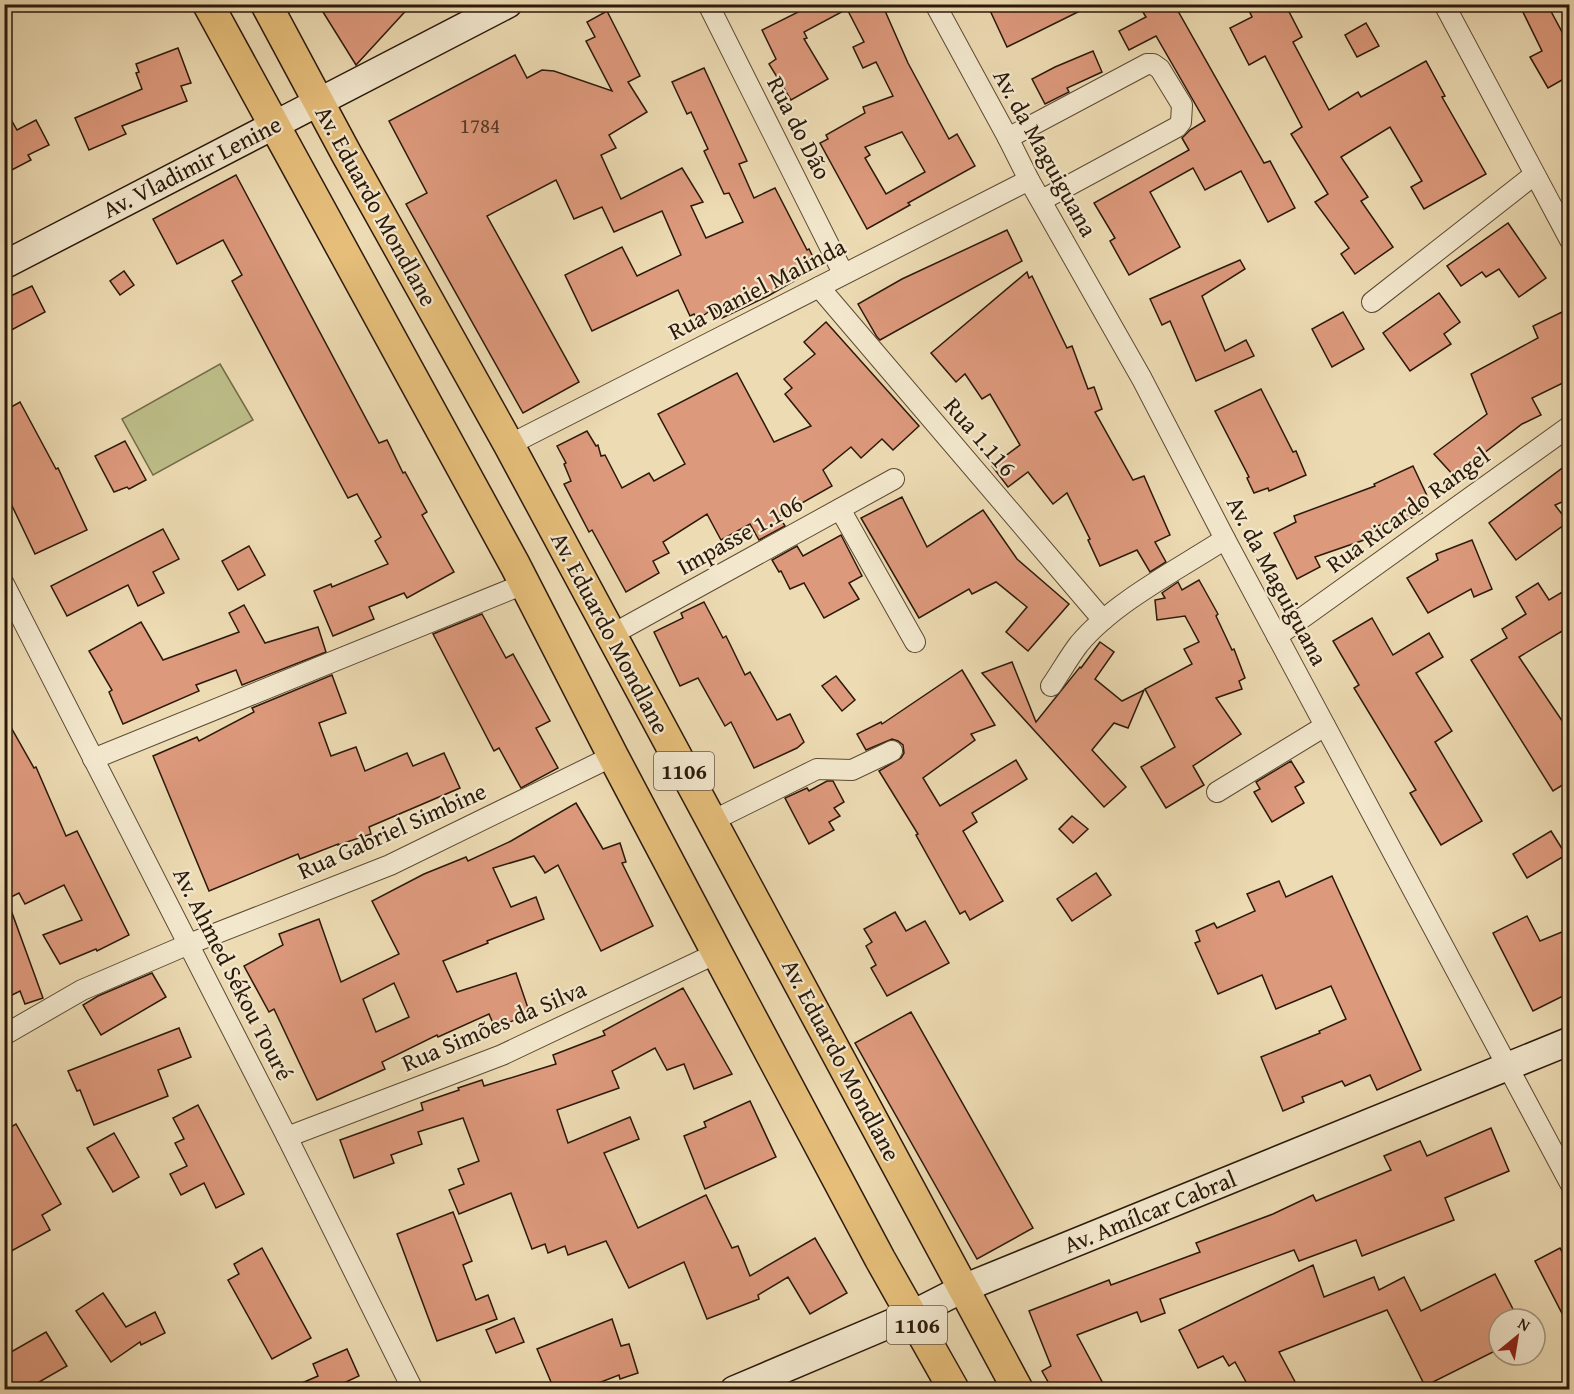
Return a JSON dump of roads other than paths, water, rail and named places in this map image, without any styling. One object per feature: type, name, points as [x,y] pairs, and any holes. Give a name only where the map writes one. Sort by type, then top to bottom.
[{"type":"main road","name":"Av. Eduardo Mondlane","points":[[208,4],[468,479],[717,953],[911,1315],[954,1389]]},
{"type":"main road","name":"Av. Eduardo Mondlane","points":[[266,4],[347,155],[509,445],[1018,1389]]},
{"type":"street","name":"Av. Vladimir Lenine","points":[[4,265],[507,4]]},
{"type":"street","name":"Rua do Dão","points":[[708,4],[843,273]]},
{"type":"street","name":"Av. da Maguiguana","points":[[935,4],[1029,180],[1142,379],[1569,1184]]},
{"type":"street","points":[[1444,4],[1569,240]]},
{"type":"street","points":[[1008,138],[1147,64],[1153,64],[1161,69],[1182,105],[1181,122],[1177,127],[1042,200]]},
{"type":"street","points":[[1372,302],[1534,175]]},
{"type":"street","name":"Rua Daniel Malinda","points":[[509,445],[1029,180]]},
{"type":"street","name":"Rua 1.116","points":[[819,287],[1103,620]]},
{"type":"street","name":"Rua Ricardo Rangel","points":[[1277,636],[1569,426]]},
{"type":"street","name":"Impasse 1.106","points":[[611,635],[894,479]]},
{"type":"street","points":[[840,509],[915,642]]},
{"type":"street","points":[[1051,686],[1079,644],[1103,620],[1225,539]]},
{"type":"street","name":"Av. Ahmed Sékou Touré","points":[[4,584],[288,1137],[413,1389]]},
{"type":"street","points":[[93,759],[524,584]]},
{"type":"street","points":[[1216,792],[1325,726]]},
{"type":"street","points":[[712,821],[817,769],[852,770],[892,751]]},
{"type":"street","name":"Rua Gabriel Simbine","points":[[4,1035],[82,990],[189,944],[390,865],[613,756]]},
{"type":"street","name":"Rua Simões da Silva","points":[[288,1137],[501,1055],[717,953]]},
{"type":"street","name":"Av. Amílcar Cabral","points":[[734,1389],[911,1315],[964,1288],[1569,1041]]}]
